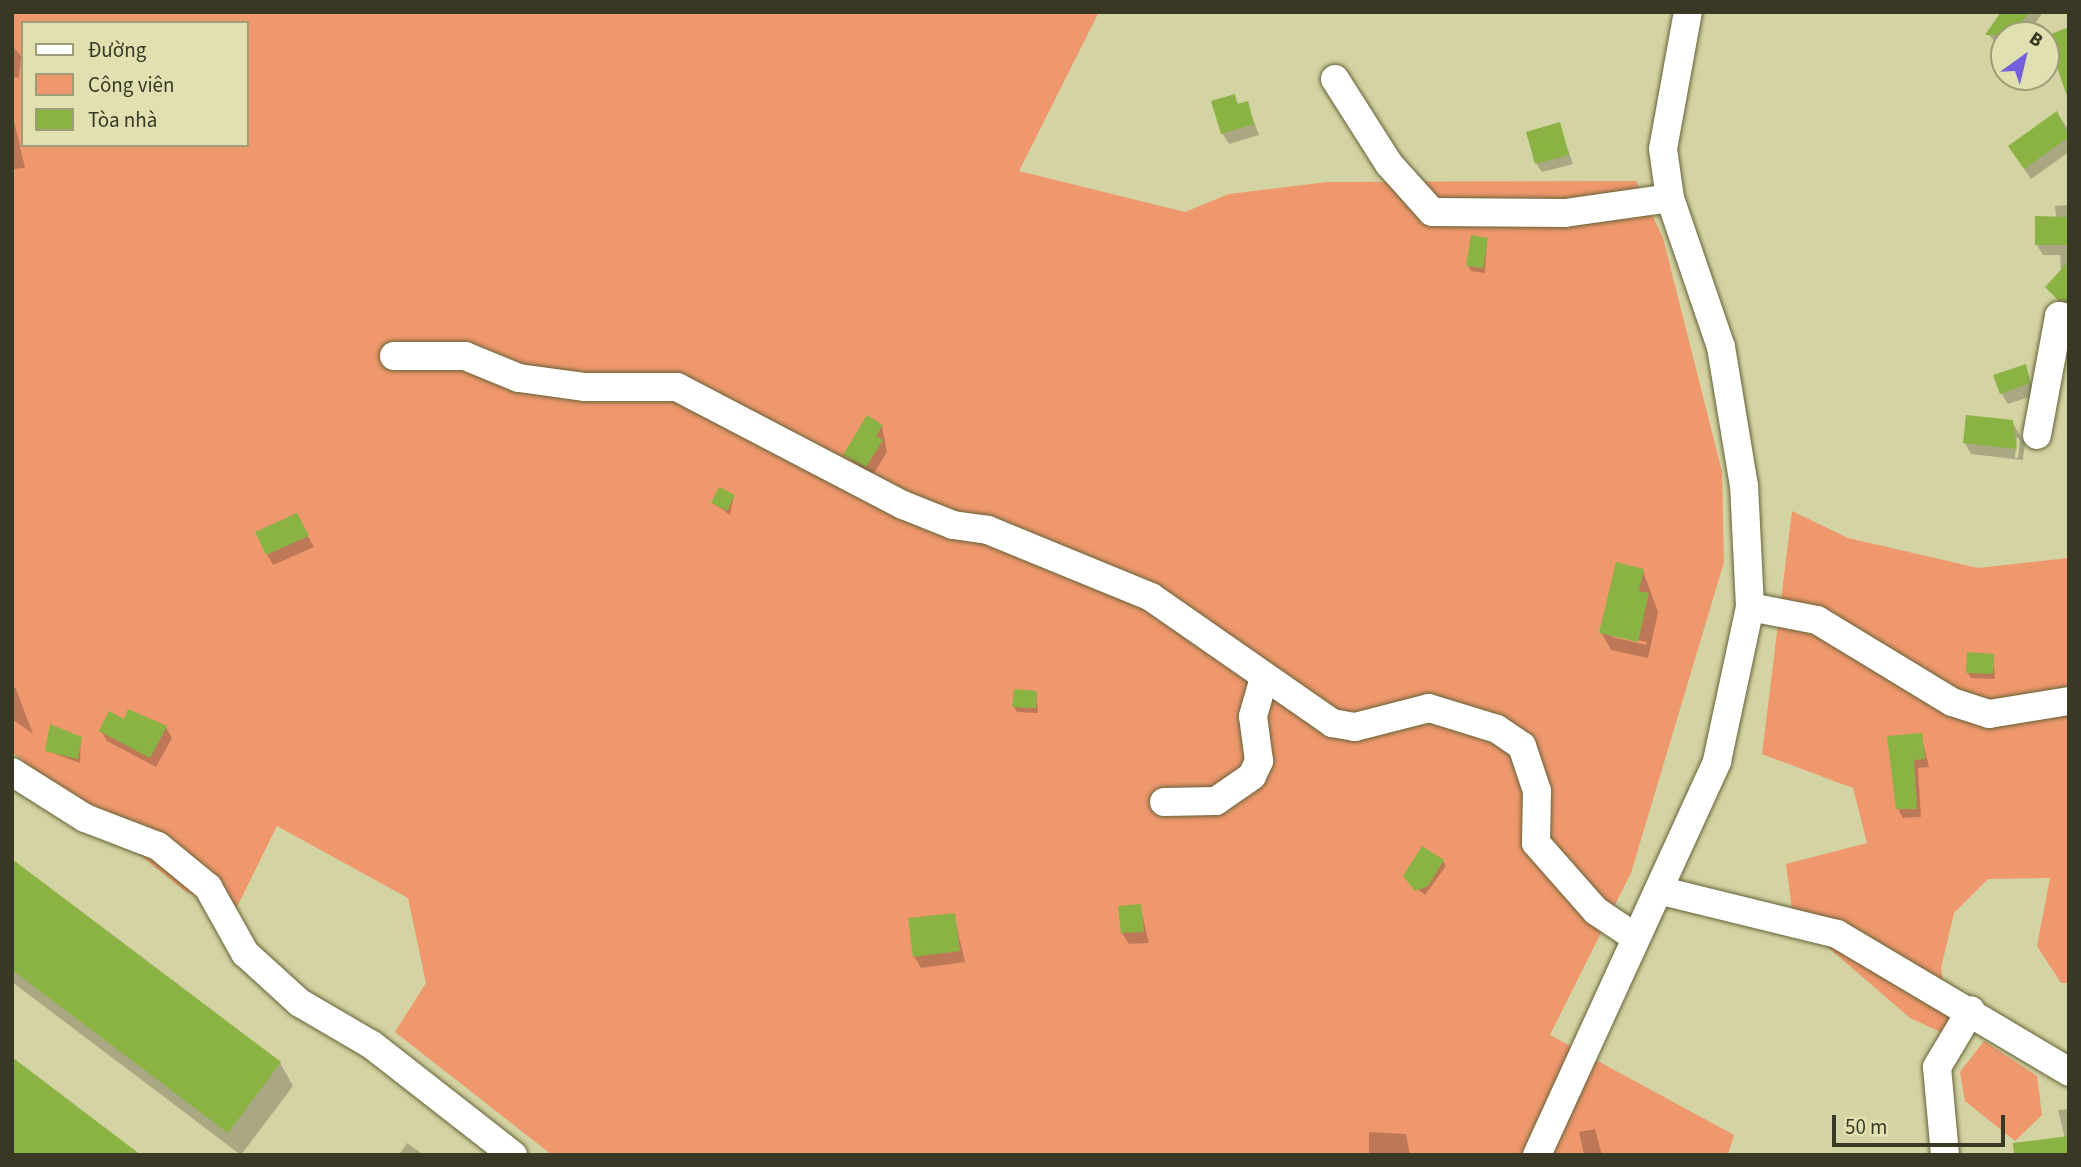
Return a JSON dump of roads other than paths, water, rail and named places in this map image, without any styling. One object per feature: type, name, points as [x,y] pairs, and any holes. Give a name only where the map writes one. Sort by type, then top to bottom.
[{"type":"street","points":[[1537,1155],[1635,937],[1662,891],[1717,761],[1750,607],[1744,486],[1721,347],[1670,198],[1663,132],[1688,12]]},
{"type":"street","points":[[1335,79],[1389,164],[1432,212],[1565,212],[1670,198]]},
{"type":"street","points":[[2037,435],[2059,316],[2069,318]]},
{"type":"street","points":[[394,356],[466,356],[519,377],[573,385],[677,387],[903,505],[953,525],[988,530],[1151,597],[1332,723],[1355,727],[1430,708],[1505,735],[1522,746],[1537,791],[1536,843],[1596,911],[1635,937]]},
{"type":"street","points":[[1750,607],[1816,620],[1952,702],[1989,714],[2069,701]]},
{"type":"street","points":[[1164,802],[1216,801],[1252,776],[1259,761],[1253,716],[1264,678]]},
{"type":"street","points":[[12,772],[85,818],[158,846],[208,887],[245,953],[300,1003],[372,1045],[513,1155]]},
{"type":"street","points":[[1662,891],[1837,934],[1971,1010],[2069,1072]]},
{"type":"street","points":[[1945,1155],[1937,1068],[1971,1010]]}]
